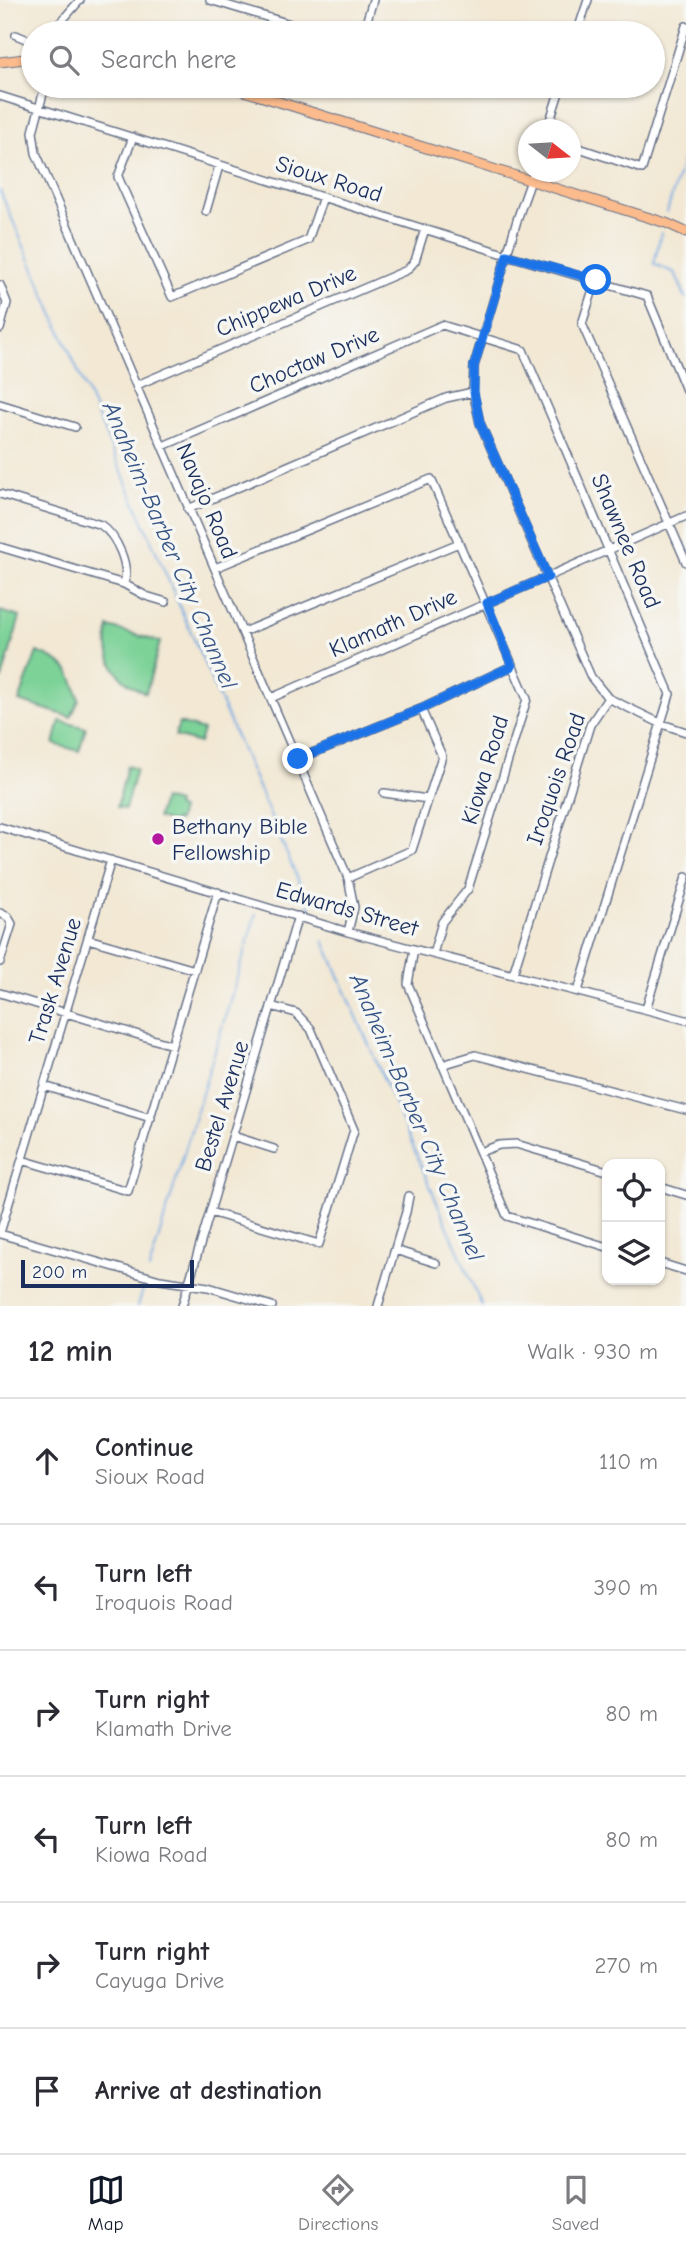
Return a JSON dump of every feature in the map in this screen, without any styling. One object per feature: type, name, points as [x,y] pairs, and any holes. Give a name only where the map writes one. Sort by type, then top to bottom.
[{"type":"main road","points":[[0,62],[21,59]]},
{"type":"main road","points":[[269,98],[518,172]]},
{"type":"main road","points":[[550,182],[686,232]]},
{"type":"street","points":[[62,21],[80,0]]},
{"type":"street","points":[[210,0],[280,21]]},
{"type":"street","points":[[367,21],[373,0]]},
{"type":"street","points":[[581,21],[588,0]]},
{"type":"street","points":[[665,94],[686,26]]},
{"type":"street","points":[[16,35],[21,37]]},
{"type":"street","name":"Sioux Road","points":[[0,96],[219,166],[647,296],[686,390]]},
{"type":"street","name":"Navajo Road","points":[[41,98],[33,132],[36,153],[348,878],[354,907],[348,932]]},
{"type":"street","points":[[550,119],[557,98]]},
{"type":"street","points":[[581,149],[642,169],[664,98]]},
{"type":"street","points":[[133,137],[118,177],[172,297],[308,240],[323,197]]},
{"type":"street","points":[[205,211],[219,166]]},
{"type":"street","name":"Iroquois Road","points":[[513,974],[590,725],[608,698],[591,677],[480,423],[474,392],[474,366],[481,338],[531,182]]},
{"type":"street","name":"Chippewa Drive","points":[[137,385],[407,270],[415,261],[425,229]]},
{"type":"street","points":[[596,280],[582,324],[686,562]]},
{"type":"street","points":[[0,285],[7,303],[0,329]]},
{"type":"street","name":"Choctaw Drive","points":[[163,446],[442,325],[481,338]]},
{"type":"street","name":"Shawnee Road","points":[[481,338],[523,350],[670,694],[578,991]]},
{"type":"street","points":[[188,509],[446,398],[474,392]]},
{"type":"street","points":[[0,404],[75,427]]},
{"type":"street","name":"Kiowa Road","points":[[215,568],[432,479],[527,699],[468,889],[442,922],[433,954]]},
{"type":"street","points":[[0,494],[107,529],[112,535],[127,574],[124,584]]},
{"type":"street","name":"Klamath Drive","points":[[271,698],[686,516]]},
{"type":"street","points":[[243,632],[459,543]]},
{"type":"street","points":[[0,547],[124,584],[146,596],[166,602]]},
{"type":"street","points":[[298,759],[421,709],[512,666]]},
{"type":"street","points":[[608,698],[662,724],[686,732]]},
{"type":"street","points":[[348,878],[412,850],[442,756],[421,709]]},
{"type":"street","points":[[384,793],[428,799]]},
{"type":"street","name":"Edwards Street","points":[[0,827],[348,932],[686,1020]]},
{"type":"street","name":"Trask Avenue","points":[[0,1234],[111,860]]},
{"type":"street","points":[[646,1009],[686,877]]},
{"type":"street","points":[[22,1160],[128,1191],[218,892]]},
{"type":"street","points":[[0,913],[10,919],[12,924],[0,962]]},
{"type":"street","name":"Bestel Avenue","points":[[182,1306],[298,916]]},
{"type":"street","points":[[88,939],[195,970]]},
{"type":"street","points":[[414,949],[408,984],[507,1216],[602,1245]]},
{"type":"street","points":[[0,993],[172,1045]]},
{"type":"street","points":[[210,1212],[319,1244],[354,1130],[311,1029],[296,1013],[271,1006]]},
{"type":"street","points":[[442,1065],[475,1055],[686,1110]]},
{"type":"street","points":[[44,1086],[150,1118]]},
{"type":"street","points":[[233,1136],[274,1149]]},
{"type":"street","points":[[480,1152],[499,1145],[516,1144],[602,1170]]},
{"type":"street","points":[[665,1189],[686,1195]]},
{"type":"street","points":[[378,1306],[409,1196]]},
{"type":"street","points":[[0,1234],[160,1280],[208,1287],[272,1306]]},
{"type":"street","points":[[395,1250],[436,1263]]},
{"type":"street","points":[[665,1265],[686,1271]]},
{"type":"green space","points":[[0,611],[20,617],[2,679],[0,678]]},
{"type":"green space","points":[[109,627],[160,642],[146,693],[127,682],[114,667],[108,649]]},
{"type":"green space","points":[[37,652],[62,664],[71,675],[79,700],[71,717],[19,701]]},
{"type":"green space","points":[[60,721],[86,728],[79,751],[54,744]]},
{"type":"green space","points":[[179,723],[203,730],[199,743],[175,736]]},
{"type":"green space","points":[[127,766],[136,769],[125,809],[117,807]]},
{"type":"green space","points":[[163,799],[177,803],[176,807],[181,809],[178,821],[157,818]]},
{"type":"waterway","points":[[667,212],[686,150]]},
{"type":"waterway","name":"Anaheim-Barber City Channel","points":[[0,191],[312,912]]},
{"type":"waterway","points":[[661,233],[654,264],[675,273],[686,298]]},
{"type":"waterway","points":[[149,1270],[256,914]]},
{"type":"waterway","name":"Anaheim-Barber City Channel","points":[[324,941],[482,1306]]},
{"type":"waterway","points":[[138,1306],[145,1283]]},
{"type":"place","name":"Bethany Bible Fellowship","points":[[158,839]]},
{"type":"route","points":[[298,759],[421,709],[512,666],[487,603],[548,577],[480,423],[474,392],[474,366],[507,255],[596,280]]}]
